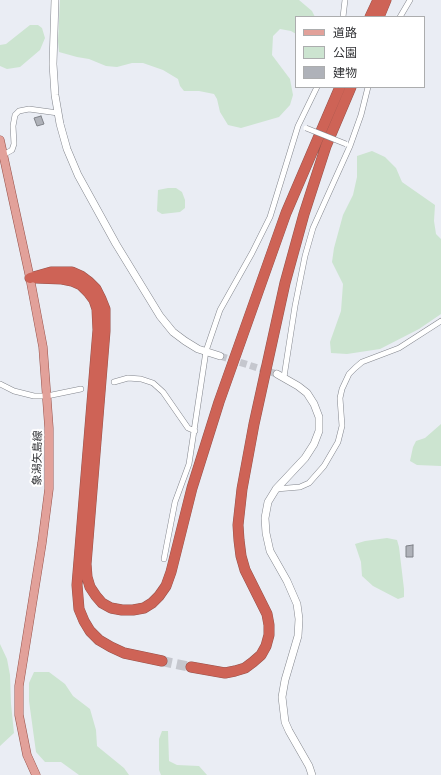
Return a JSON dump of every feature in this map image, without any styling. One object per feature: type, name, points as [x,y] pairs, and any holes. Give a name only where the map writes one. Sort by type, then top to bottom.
[{"type":"highway","points":[[370,16],[378,0]]},
{"type":"highway","points":[[380,16],[386,0]]},
{"type":"highway","points":[[30,278],[51,272],[72,272],[89,282],[96,289],[101,299],[104,309],[105,331],[86,564],[87,577],[90,587],[102,603],[112,608],[122,610],[144,608],[159,596],[166,586],[171,572],[192,488],[218,402],[286,213],[340,88]]},
{"type":"highway","points":[[191,668],[225,673],[245,668],[261,655],[267,641],[269,625],[267,614],[251,583],[241,556],[239,540],[239,510],[254,424],[285,284],[304,214],[326,146],[351,88]]},
{"type":"highway","points":[[30,278],[62,279],[72,281],[88,292],[94,300],[97,309],[98,330],[77,578],[77,597],[79,609],[90,631],[99,640],[111,648],[124,653],[162,661]]},
{"type":"main road","name":"象潟矢島線","points":[[0,140],[15,205],[43,347],[48,396],[49,490],[19,686],[19,715],[27,755],[36,775]]},
{"type":"street","points":[[55,0],[53,72],[55,95],[67,149],[78,175],[116,244],[160,316],[173,332],[198,349],[220,356]]},
{"type":"street","points":[[343,16],[345,0]]},
{"type":"street","points":[[401,16],[410,0]]},
{"type":"street","points":[[164,559],[175,502],[189,464],[206,351],[220,310],[270,217],[298,126],[317,88]]},
{"type":"street","points":[[312,775],[309,766],[285,722],[282,697],[285,680],[298,636],[299,619],[297,604],[287,580],[270,551],[266,533],[265,518],[268,502],[276,489],[304,458],[314,444],[319,431],[319,417],[314,404],[307,393],[280,376],[305,256],[313,228],[361,115],[368,88]]},
{"type":"street","points":[[3,155],[12,150],[14,144],[13,126],[15,116],[19,111],[29,109],[58,113]]},
{"type":"street","points":[[298,126],[348,145]]},
{"type":"street","points":[[276,489],[300,487],[309,483],[324,466],[338,442],[342,426],[340,398],[342,389],[349,374],[354,368],[362,362],[399,348],[441,321]]},
{"type":"street","points":[[114,382],[128,378],[141,379],[153,383],[163,392],[188,428],[195,431]]},
{"type":"street","points":[[0,384],[14,391],[34,396],[48,396],[81,389]]},
{"type":"green space","points":[[60,0],[299,0],[312,11],[314,16],[295,16],[295,33],[280,29],[273,36],[272,55],[290,79],[293,95],[290,105],[279,117],[241,128],[228,125],[220,112],[217,99],[214,94],[199,91],[184,91],[180,86],[178,79],[163,70],[143,63],[132,63],[117,67],[106,66],[89,59],[59,52],[58,41]]},
{"type":"green space","points":[[30,25],[38,25],[42,28],[45,38],[40,50],[20,67],[7,69],[0,66],[0,45],[6,44]]},
{"type":"green space","points":[[372,151],[385,157],[396,168],[402,182],[435,205],[434,221],[436,234],[441,239],[441,314],[419,329],[380,349],[347,354],[331,353],[330,342],[341,311],[343,284],[332,262],[334,248],[343,215],[353,195],[357,177],[357,156]]},
{"type":"green space","points":[[176,188],[182,192],[185,200],[185,208],[180,212],[162,214],[157,211],[158,190]]},
{"type":"green space","points":[[441,424],[441,466],[417,465],[410,461],[416,441],[425,438]]},
{"type":"green space","points":[[387,538],[397,540],[399,547],[404,597],[398,599],[373,586],[362,576],[361,562],[355,544]]},
{"type":"green space","points":[[0,644],[7,659],[10,675],[14,733],[0,746]]},
{"type":"green space","points":[[34,672],[49,672],[65,684],[73,696],[90,709],[96,730],[97,746],[124,768],[129,775],[79,775],[61,762],[45,762],[36,752],[29,701],[29,683]]},
{"type":"green space","points":[[162,731],[168,731],[169,761],[177,765],[199,766],[207,775],[161,775],[159,770],[159,739]]},
{"type":"building","points":[[41,116],[44,124],[37,126],[34,118]]},
{"type":"building","points":[[413,545],[413,557],[406,557],[406,546]]},
{"type":"tunnel","points":[[220,356],[277,374]]},
{"type":"tunnel","points":[[162,661],[191,667]]}]
